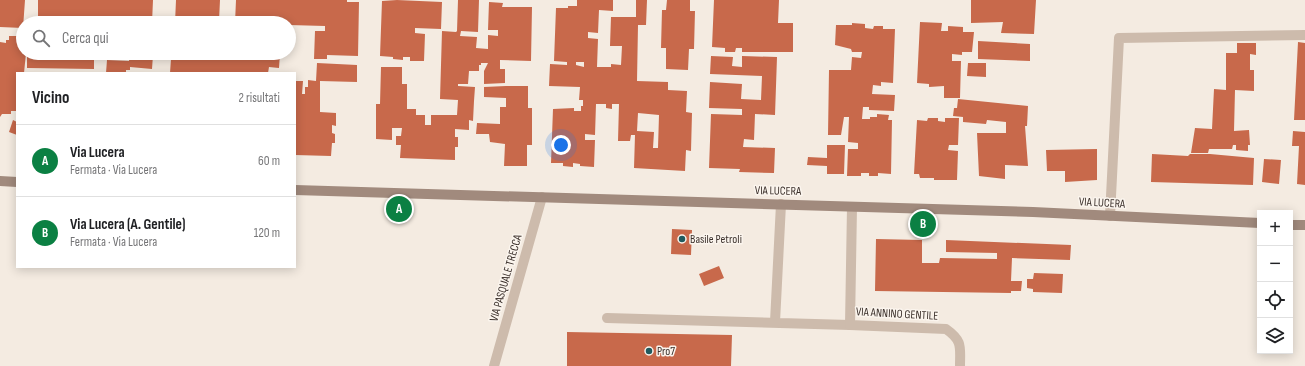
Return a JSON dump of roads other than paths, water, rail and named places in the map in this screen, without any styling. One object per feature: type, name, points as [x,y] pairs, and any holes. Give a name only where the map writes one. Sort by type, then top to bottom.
[{"type":"main road","points":[[0,181],[16,182]]},
{"type":"main road","name":"VIA LUCERA","points":[[296,190],[781,204],[1110,216],[1257,224]]},
{"type":"main road","points":[[1293,225],[1305,225]]},
{"type":"street","points":[[1110,216],[1119,38],[1305,35]]},
{"type":"street","name":"VIA PASQUALE TRECCA","points":[[494,366],[542,197]]},
{"type":"street","points":[[775,322],[781,204]]},
{"type":"street","name":"VIA ANNINO GENTILE","points":[[852,207],[850,324],[946,329],[955,336],[960,343],[960,366]]},
{"type":"street","points":[[608,318],[850,324]]},
{"type":"place","name":"Via Lucera","points":[[399,209]]},
{"type":"place","name":"Via Lucera (A. Gentile)","points":[[923,224]]},
{"type":"place","name":"Basile Petroli","points":[[682,239]]},
{"type":"place","name":"Pro7","points":[[649,351]]}]
